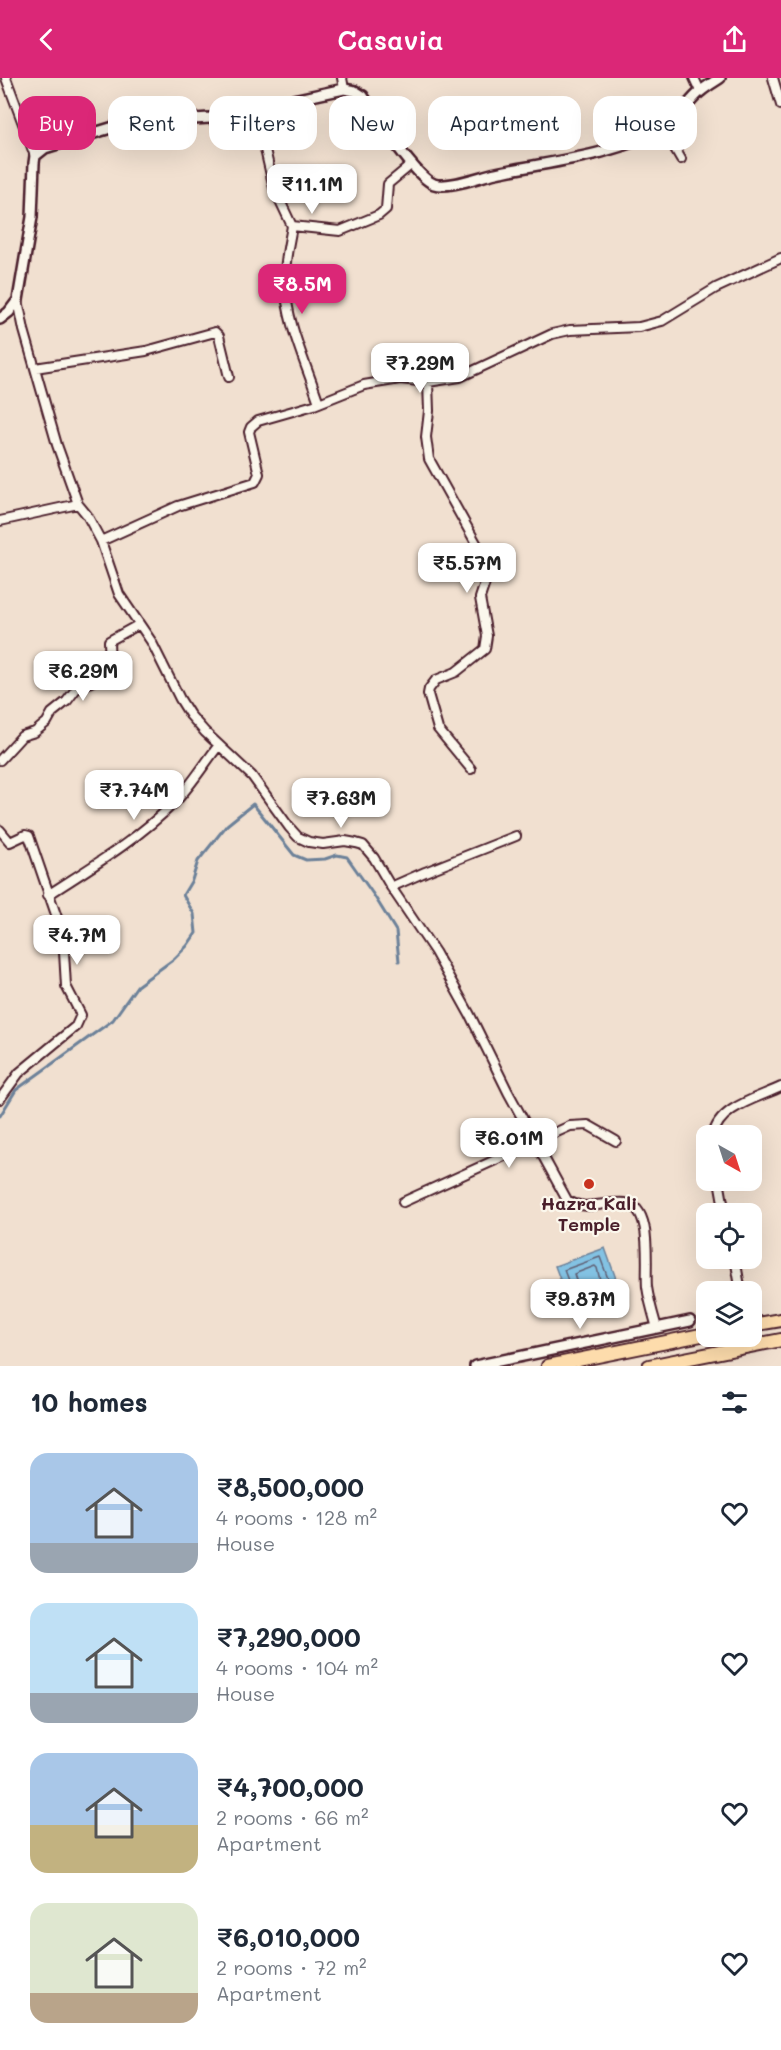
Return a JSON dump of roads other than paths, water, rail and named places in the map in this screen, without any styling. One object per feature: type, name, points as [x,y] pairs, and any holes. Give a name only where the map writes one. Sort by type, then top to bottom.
[{"type":"main road","points":[[762,1323],[781,1320]]},
{"type":"main road","points":[[548,1366],[696,1336]]},
{"type":"main road","points":[[649,1366],[781,1340]]},
{"type":"street","points":[[6,78],[35,156],[32,217],[18,300],[24,330],[57,445],[78,504],[87,515],[101,541],[114,584],[156,650],[190,715],[252,776],[298,837],[316,843],[345,842],[363,845],[374,858],[435,952],[567,1200],[574,1205],[625,1203],[634,1205],[639,1212],[646,1235],[649,1298],[657,1328]]},
{"type":"street","points":[[342,78],[344,88]]},
{"type":"street","points":[[694,78],[700,91]]},
{"type":"street","points":[[696,96],[720,78]]},
{"type":"street","points":[[773,78],[781,105]]},
{"type":"street","points":[[307,96],[344,88],[363,96],[412,164],[433,184],[443,185],[589,156],[605,150]]},
{"type":"street","points":[[35,156],[45,148],[127,123],[209,118]]},
{"type":"street","points":[[265,150],[274,188],[292,226],[285,267],[289,315],[319,403]]},
{"type":"street","points":[[676,150],[681,159]]},
{"type":"street","points":[[292,226],[340,231],[379,215],[387,206],[388,184],[412,164]]},
{"type":"street","points":[[101,541],[178,506],[255,482],[259,474],[249,432],[251,427],[258,422],[319,403],[357,387],[400,379],[428,382],[452,379],[468,374],[552,334],[570,330],[639,327],[662,321],[716,288],[781,258]]},
{"type":"street","points":[[0,320],[18,300]]},
{"type":"street","points":[[35,369],[146,351],[215,332],[219,336],[229,377]]},
{"type":"street","points":[[428,382],[429,411],[426,437],[429,459],[490,568],[480,598],[487,636],[485,649],[456,672],[436,680],[428,694],[438,729],[471,769]]},
{"type":"street","points":[[0,520],[78,504]]},
{"type":"street","points":[[0,760],[22,736],[35,732],[47,722],[52,713],[67,702],[76,689],[106,674],[110,667],[109,641],[138,625]]},
{"type":"street","points":[[48,895],[92,867],[152,823],[181,795],[219,745]]},
{"type":"street","points":[[0,830],[10,842],[26,835],[29,836],[63,935],[66,986],[81,1015],[76,1026],[19,1073],[0,1099]]},
{"type":"street","points":[[391,887],[516,836]]},
{"type":"street","points":[[716,1125],[729,1113],[781,1088]]},
{"type":"street","points":[[403,1202],[570,1126],[588,1125],[616,1141]]},
{"type":"street","points":[[475,1366],[690,1321]]},
{"type":"water","points":[[605,1248],[619,1287],[571,1309],[555,1266]]},
{"type":"waterway","points":[[0,1116],[16,1090],[113,1020],[137,986],[174,959],[187,946],[196,933],[194,914],[183,895],[192,880],[198,861],[227,825],[253,804],[294,855],[306,860],[325,859],[337,855],[347,857],[396,931],[399,961]]},
{"type":"place","name":"Hazra Kali Temple","points":[[589,1184]]}]
